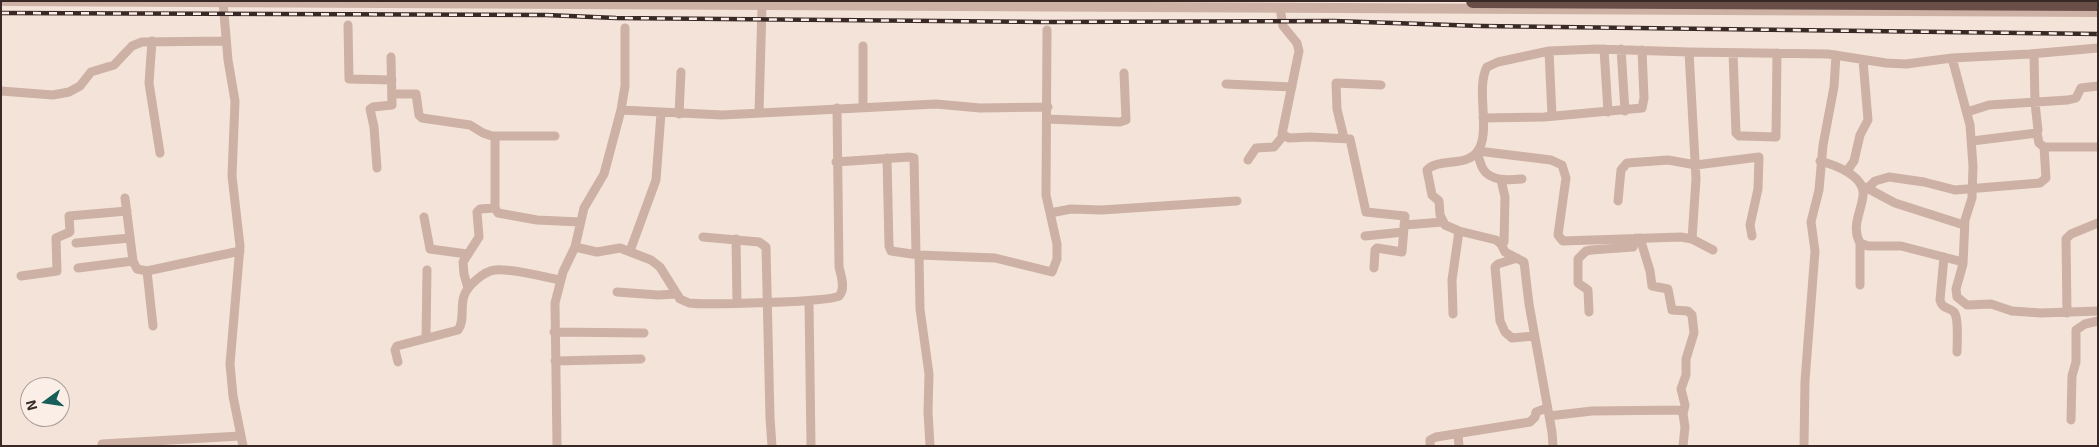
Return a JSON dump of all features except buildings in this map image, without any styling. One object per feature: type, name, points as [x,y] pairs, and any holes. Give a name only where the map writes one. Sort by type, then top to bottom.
[{"type":"highway","points":[[1473,1],[2098,4]]},
{"type":"street","points":[[4,1],[762,6],[1079,5],[1280,8],[1442,5],[1784,6],[2098,12]]},
{"type":"street","points":[[223,2],[225,41],[235,101],[232,176],[240,251],[230,364],[232,396],[240,436],[244,446]]},
{"type":"street","points":[[759,112],[762,6]]},
{"type":"street","points":[[1248,160],[1256,148],[1274,147],[1283,136],[1282,128],[1299,57],[1298,47],[1282,26],[1280,8]]},
{"type":"street","points":[[348,25],[349,79],[392,80]]},
{"type":"street","points":[[557,446],[554,362],[555,303],[560,280],[576,247],[584,208],[604,174],[621,110],[625,86],[625,28]]},
{"type":"street","points":[[887,158],[889,248],[894,252],[917,255],[995,258],[1027,265],[1051,273],[1057,261],[1057,244],[1050,213],[1046,179],[1048,106],[1046,30]]},
{"type":"street","points":[[1,91],[53,95],[69,92],[80,86],[94,70],[116,64],[132,46],[152,41],[225,41]]},
{"type":"street","points":[[152,41],[149,83],[160,153]]},
{"type":"street","points":[[862,106],[863,46]]},
{"type":"street","points":[[1522,179],[1501,180],[1486,172],[1477,153],[1481,144],[1484,76],[1487,67],[1498,62],[1550,51],[1604,48],[1836,55],[1863,60],[1906,64],[1952,58],[2034,54],[2098,48]]},
{"type":"street","points":[[1604,48],[1608,112]]},
{"type":"street","points":[[1621,49],[1625,111]]},
{"type":"street","points":[[1483,118],[1625,111],[1643,107],[1642,50]]},
{"type":"street","points":[[1550,51],[1552,116]]},
{"type":"street","points":[[1689,52],[1696,165],[1692,239]]},
{"type":"street","points":[[1733,53],[1736,133],[1738,136],[1776,137],[1777,53]]},
{"type":"street","points":[[1860,285],[1860,243],[1856,225],[1865,188],[1875,181],[1889,177],[1924,182],[1949,189],[1972,190],[2044,181],[2046,178],[2044,148],[2039,143],[2037,132],[2034,54]]},
{"type":"street","points":[[1804,446],[1805,381],[1815,251],[1811,222],[1818,190],[1820,161],[1834,87],[1836,55]]},
{"type":"street","points":[[377,168],[374,127],[370,109],[392,105],[392,57]]},
{"type":"street","points":[[1952,58],[1967,112],[1972,141],[1972,190],[1964,225],[1963,262],[1956,297],[1964,304],[1973,306],[1991,304],[2012,311],[2067,313],[2098,311]]},
{"type":"street","points":[[1847,171],[1854,161],[1860,135],[1868,120],[1863,60]]},
{"type":"street","points":[[679,114],[681,72]]},
{"type":"street","points":[[1048,119],[1120,122],[1126,120],[1124,73]]},
{"type":"street","points":[[1344,138],[1336,109],[1336,83],[1381,85]]},
{"type":"street","points":[[1226,84],[1292,87]]},
{"type":"street","points":[[1967,112],[1989,105],[2068,100],[2076,98],[2081,88],[2098,86]]},
{"type":"street","points":[[392,94],[416,94],[419,115],[422,118],[470,125],[483,133],[494,136],[555,136]]},
{"type":"street","points":[[621,110],[722,115],[862,106],[936,104],[980,108],[1048,106]]},
{"type":"street","points":[[576,247],[597,252],[615,248],[630,251],[657,264],[676,294],[684,302],[738,303],[788,300],[809,302],[836,299],[843,290],[839,267],[836,162],[837,108]]},
{"type":"street","points":[[630,251],[656,180],[662,113]]},
{"type":"street","points":[[1972,141],[2037,132]]},
{"type":"street","points":[[494,136],[496,141],[496,211],[502,214],[537,220],[580,222]]},
{"type":"street","points":[[1283,136],[1289,138],[1350,139],[1366,212],[1403,214],[1405,217],[1402,252],[1377,248],[1375,250],[1374,268]]},
{"type":"street","points":[[2044,148],[2098,148]]},
{"type":"street","points":[[1553,446],[1523,260],[1505,252],[1501,244],[1496,240],[1459,232],[1448,227],[1443,222],[1439,201],[1432,194],[1427,169],[1463,160],[1477,153],[1551,160],[1562,165],[1565,170],[1565,187],[1558,235],[1563,241],[1681,236],[1692,239],[1713,250]]},
{"type":"street","points":[[836,162],[912,156],[915,160],[917,255],[920,309],[929,374],[928,412],[930,446]]},
{"type":"street","points":[[1618,201],[1620,177],[1624,165],[1627,163],[1668,160],[1696,165],[1759,157],[1758,189],[1750,224],[1752,236]]},
{"type":"street","points":[[1820,161],[1847,171],[1865,188],[1895,203],[1964,225]]},
{"type":"street","points":[[1501,180],[1505,197],[1504,242]]},
{"type":"street","points":[[125,198],[133,262],[137,269],[147,272],[240,251]]},
{"type":"street","points":[[1050,213],[1070,209],[1102,210],[1237,201]]},
{"type":"street","points":[[468,288],[463,267],[468,254],[479,237],[478,210],[495,208]]},
{"type":"street","points":[[20,276],[57,271],[55,239],[70,232],[68,216],[127,210]]},
{"type":"street","points":[[424,217],[430,249],[468,254]]},
{"type":"street","points":[[1365,236],[1443,222]]},
{"type":"street","points":[[2067,313],[2066,239],[2071,234],[2098,223]]},
{"type":"street","points":[[1453,314],[1452,280],[1459,232]]},
{"type":"street","points":[[703,236],[759,242],[765,245],[767,251],[772,446]]},
{"type":"street","points":[[76,243],[130,238]]},
{"type":"street","points":[[1589,312],[1588,290],[1578,282],[1578,259],[1586,251],[1633,247],[1638,238]]},
{"type":"street","points":[[1638,238],[1650,271],[1652,286],[1668,289],[1672,310],[1688,311],[1692,315],[1694,333],[1686,359],[1686,375],[1681,389],[1685,405],[1683,446]]},
{"type":"street","points":[[736,239],[738,303]]},
{"type":"street","points":[[1860,243],[1868,246],[1901,246],[1963,262]]},
{"type":"street","points":[[1944,257],[1940,300],[1943,306],[1953,311],[1957,317],[1957,352]]},
{"type":"street","points":[[1520,258],[1498,264],[1495,267],[1500,321],[1503,329],[1512,338],[1534,336]]},
{"type":"street","points":[[78,268],[133,262]]},
{"type":"street","points":[[426,338],[427,270]]},
{"type":"street","points":[[398,362],[395,350],[397,346],[455,332],[460,328],[462,302],[468,288],[494,270],[560,280]]},
{"type":"street","points":[[147,272],[152,326]]},
{"type":"street","points":[[616,292],[658,296],[676,294]]},
{"type":"street","points":[[809,302],[811,446]]},
{"type":"street","points":[[2071,420],[2072,376],[2076,362],[2076,330],[2084,324],[2098,322]]},
{"type":"street","points":[[554,332],[644,333]]},
{"type":"street","points":[[554,362],[641,359]]},
{"type":"street","points":[[1430,446],[1430,440],[1433,438],[1530,422],[1535,418],[1536,412],[1684,410]]},
{"type":"street","points":[[1458,434],[1460,446]]},
{"type":"street","points":[[102,444],[133,444],[240,436]]},
{"type":"railway","points":[[1,13],[546,15],[616,18],[1046,22],[1334,21],[1481,26],[2098,34]]}]
